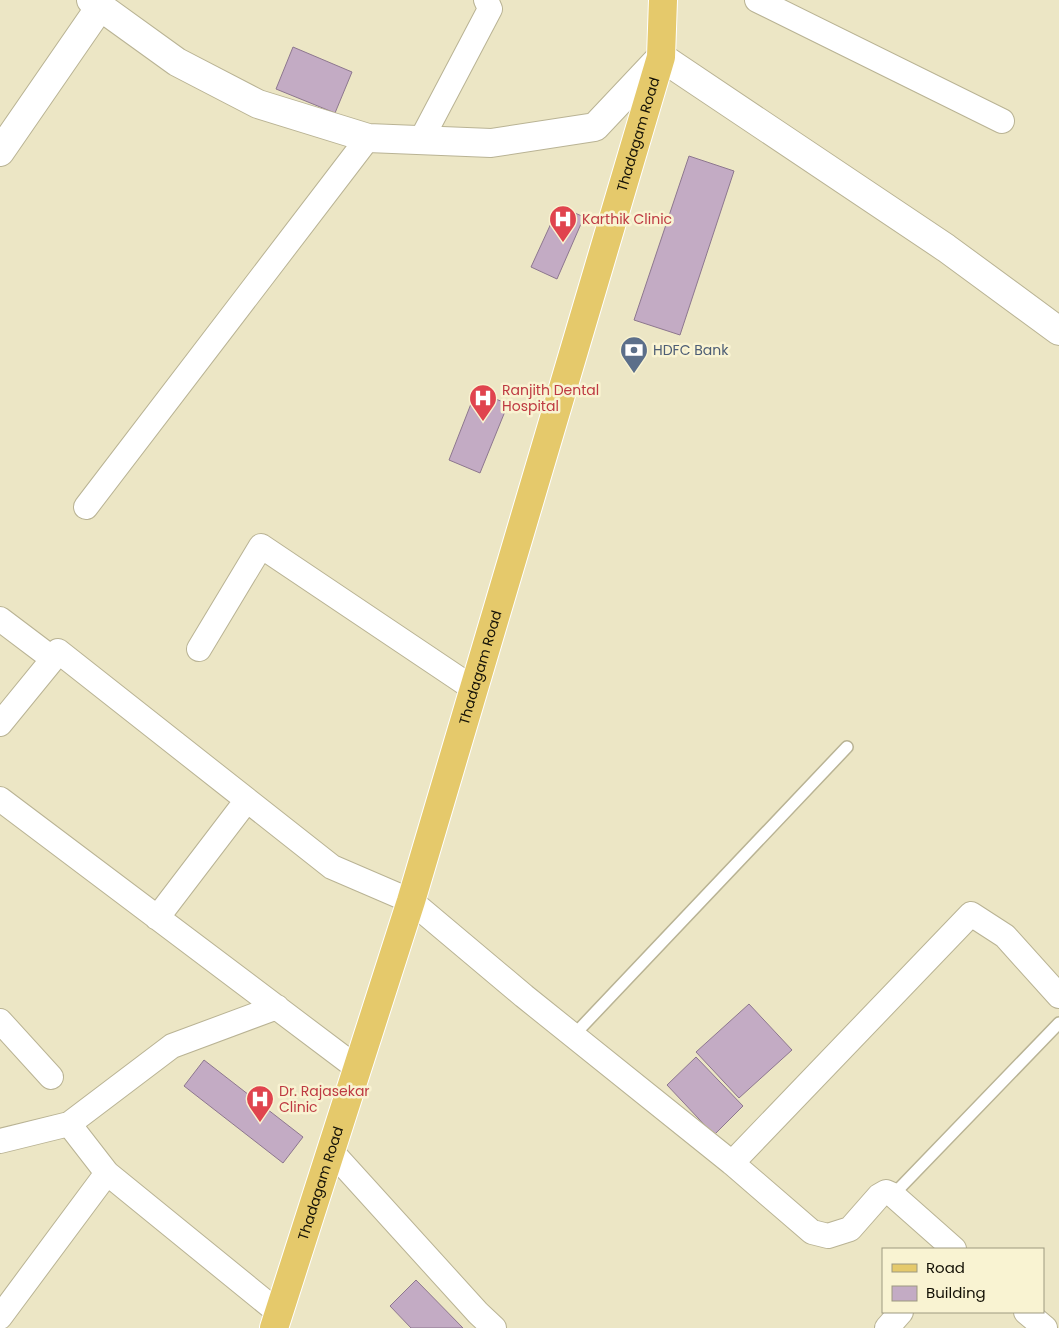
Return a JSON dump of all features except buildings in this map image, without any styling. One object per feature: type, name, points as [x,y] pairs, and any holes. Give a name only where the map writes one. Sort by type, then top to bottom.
[{"type":"main road","name":"Thadagam Road","points":[[276,1321],[411,901],[661,57],[663,0]]},
{"type":"main road","points":[[0,152],[95,4],[177,62],[258,104],[368,138],[491,143],[595,127],[661,57],[946,248],[1059,331]]},
{"type":"street","points":[[421,140],[490,9],[486,0]]},
{"type":"street","points":[[757,0],[1002,121]]},
{"type":"street","points":[[86,507],[368,138]]},
{"type":"street","points":[[199,648],[261,546],[474,689]]},
{"type":"street","points":[[0,619],[53,659]]},
{"type":"street","points":[[0,724],[58,651],[332,867],[411,901],[573,1036],[732,1163],[812,1232],[828,1236],[850,1229],[879,1196],[886,1192],[893,1195],[953,1248]]},
{"type":"street","points":[[0,800],[357,1068]]},
{"type":"street","points":[[157,918],[247,800]]},
{"type":"street","points":[[732,1163],[971,914],[1005,936],[1059,996]]},
{"type":"street","points":[[0,1141],[69,1124],[172,1046],[277,1007]]},
{"type":"street","points":[[0,1021],[50,1077]]},
{"type":"street","points":[[69,1124],[107,1173],[276,1321]]},
{"type":"street","points":[[331,1152],[478,1313],[494,1328]]},
{"type":"street","points":[[0,1317],[107,1173]]},
{"type":"street","points":[[887,1328],[900,1313]]},
{"type":"street","points":[[1027,1313],[1045,1328]]},
{"type":"lane","points":[[573,1036],[847,747]]},
{"type":"lane","points":[[893,1195],[1059,1023]]},
{"type":"place","name":"Karthik Clinic","points":[[563,243]]},
{"type":"place","name":"HDFC Bank","points":[[634,374]]},
{"type":"place","name":"Ranjith Dental Hospital","points":[[483,422]]},
{"type":"place","name":"Dr. Rajasekar Clinic","points":[[260,1123]]}]
